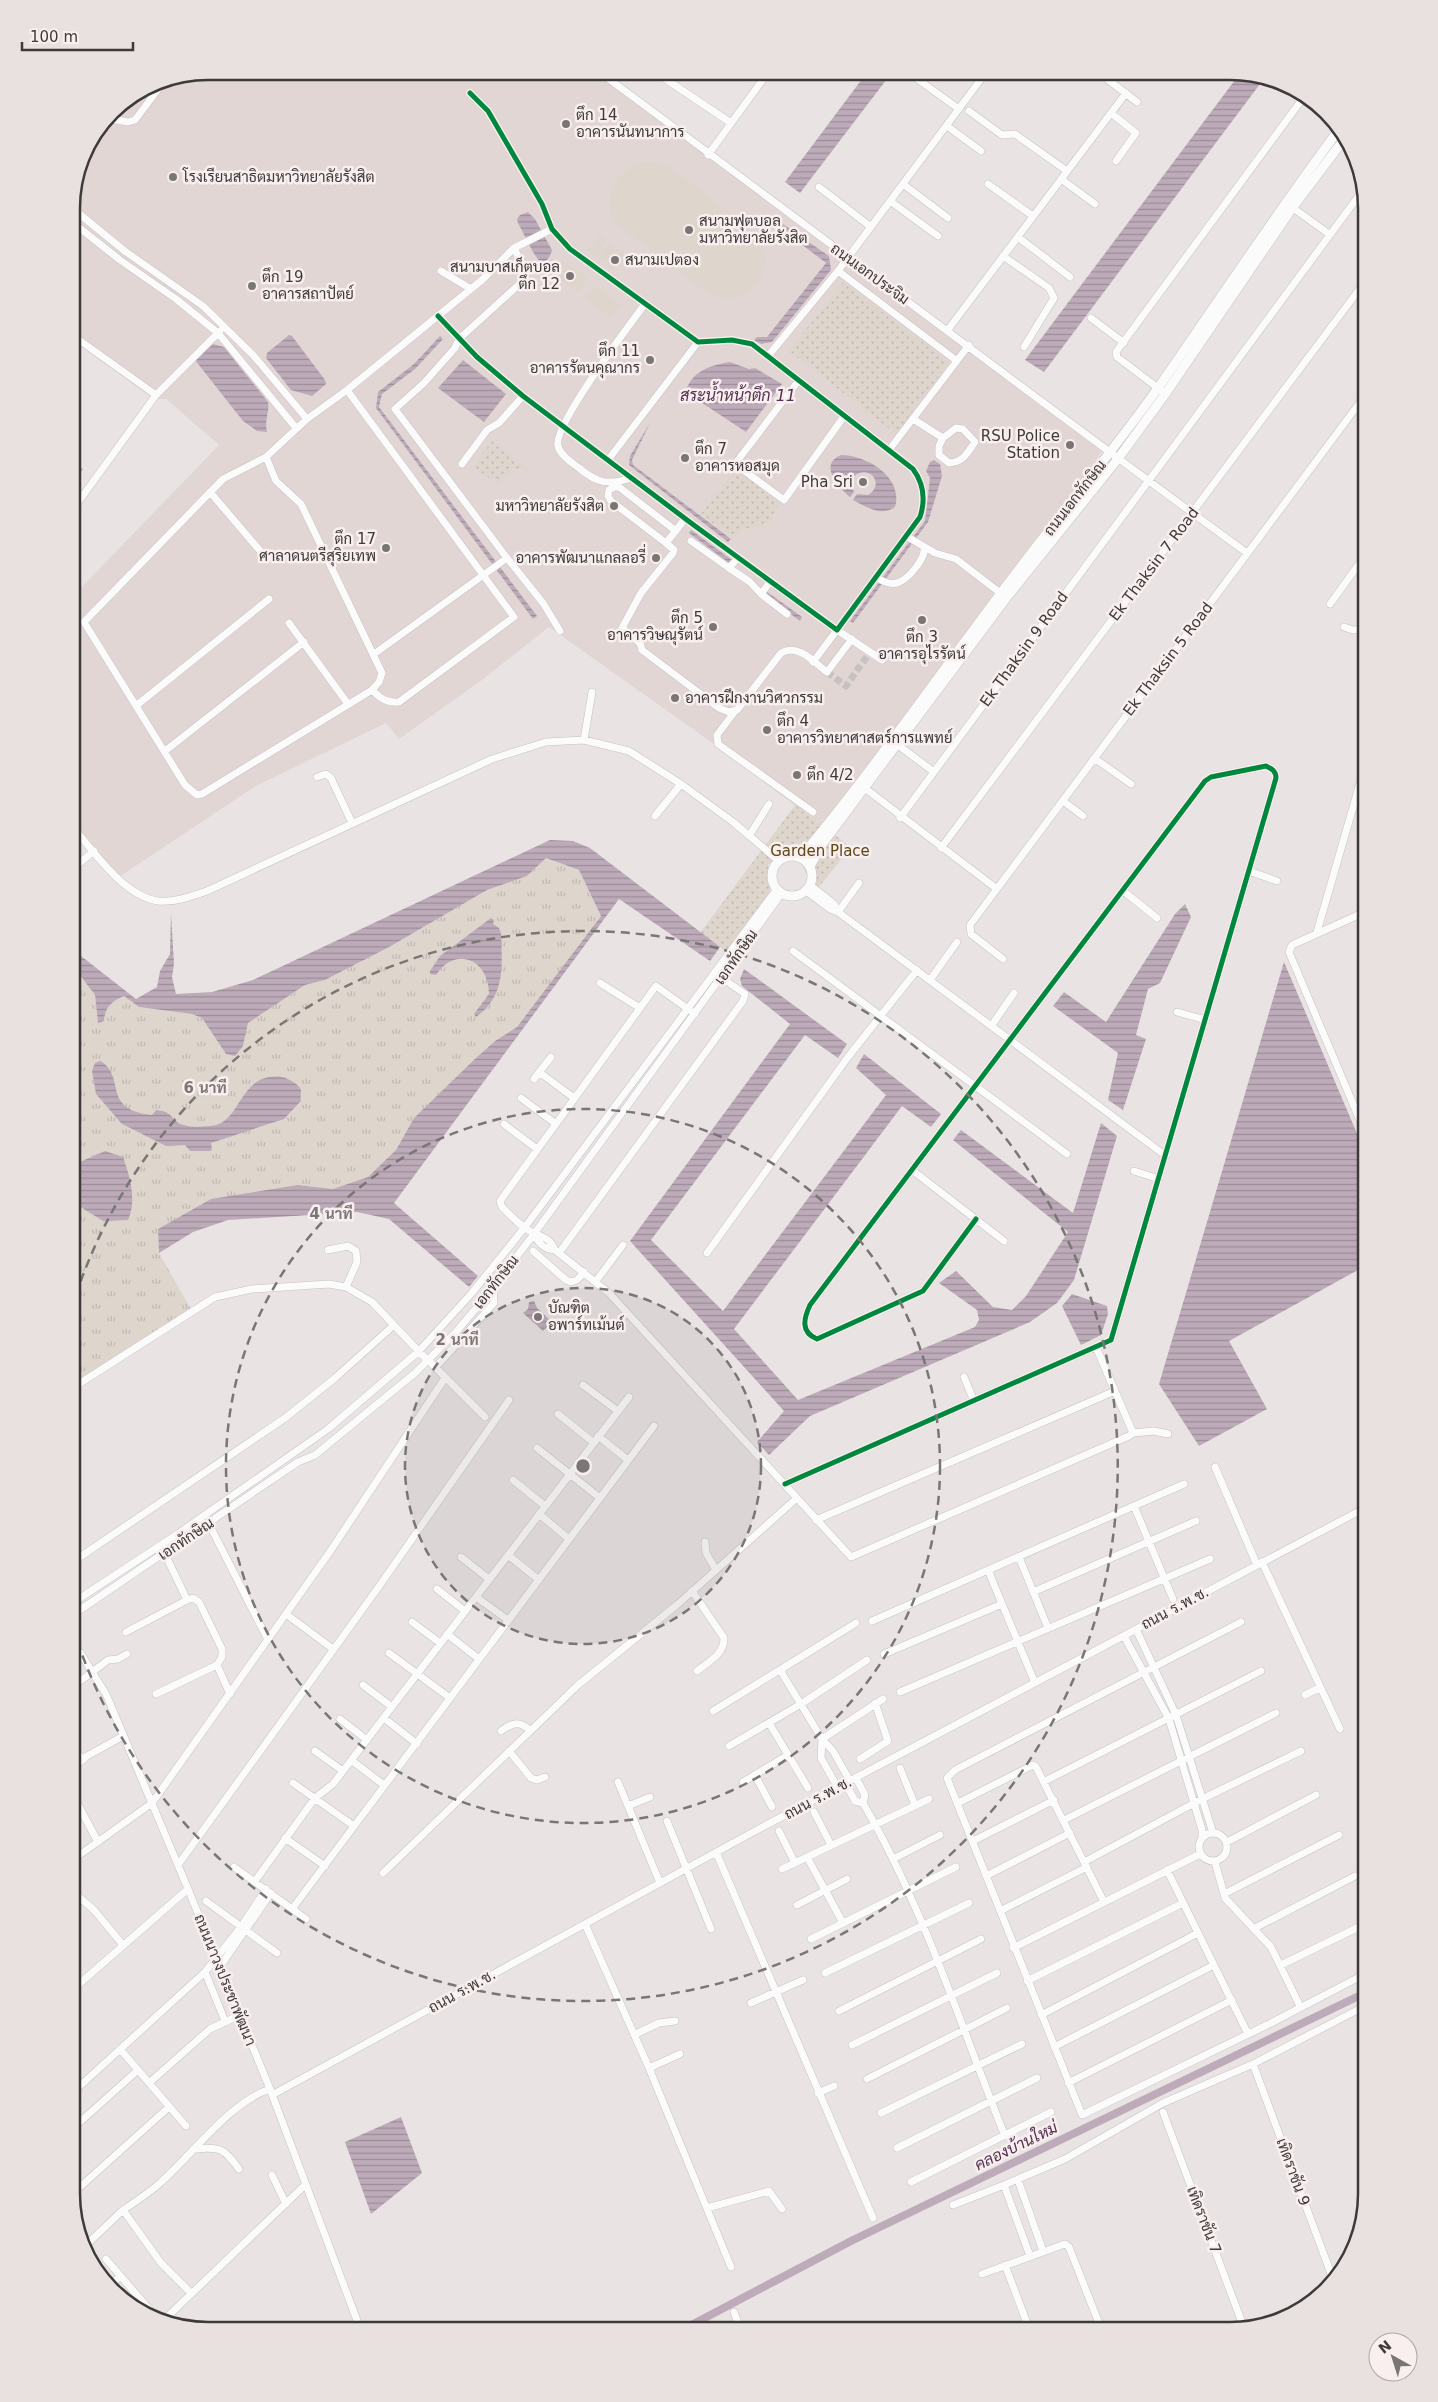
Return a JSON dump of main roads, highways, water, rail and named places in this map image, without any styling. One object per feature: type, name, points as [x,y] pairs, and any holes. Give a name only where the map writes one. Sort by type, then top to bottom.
[{"type":"water","points":[[861,80],[886,80],[800,193],[785,182]]},
{"type":"water","points":[[1235,80],[1260,84],[1044,372],[1025,360]]},
{"type":"water","points":[[528,212],[535,219],[552,250],[545,262],[540,262],[533,252],[518,223],[517,219],[520,215]]},
{"type":"water","points":[[774,218],[829,256],[831,270],[772,342],[761,344],[754,340],[757,337],[767,337],[826,263],[771,221]]},
{"type":"water","points":[[289,335],[292,336],[325,380],[326,384],[312,396],[291,390],[266,358],[267,353]]},
{"type":"water","points":[[440,336],[443,339],[415,369],[382,394],[379,407],[537,616],[533,619],[376,408],[378,392],[414,364]]},
{"type":"water","points":[[213,344],[224,347],[268,402],[267,432],[257,431],[243,421],[195,360]]},
{"type":"water","points":[[463,360],[506,394],[484,422],[438,388]]},
{"type":"water","name":"สระน้ำหน้าตึก 11","points":[[730,362],[749,369],[755,368],[782,384],[746,432],[693,397],[687,388],[694,377],[704,369]]},
{"type":"water","points":[[650,423],[632,460],[633,465],[731,539],[728,542],[629,465],[630,456]]},
{"type":"water","points":[[841,455],[861,459],[881,470],[894,486],[896,496],[895,507],[890,510],[879,511],[868,508],[853,500],[857,494],[868,495],[876,486],[875,481],[870,474],[865,472],[859,473],[853,477],[851,485],[854,492],[850,497],[832,476],[831,464],[834,459]]},
{"type":"water","points":[[934,460],[940,464],[942,476],[928,522],[853,623],[850,621],[925,521],[930,478],[926,471],[930,462]]},
{"type":"water","points":[[691,530],[732,560],[729,563],[689,533]]},
{"type":"water","points":[[766,591],[802,617],[800,621],[764,594]]},
{"type":"water","points":[[550,840],[573,841],[590,848],[720,947],[710,961],[619,899],[394,1203],[478,1276],[469,1287],[389,1219],[357,1212],[228,1220],[193,1232],[159,1253],[158,1229],[211,1199],[298,1185],[333,1189],[368,1177],[396,1150],[414,1118],[495,1041],[517,1027],[601,916],[579,870],[546,858],[527,876],[487,890],[391,946],[325,980],[305,985],[248,1023],[243,1046],[235,1056],[226,1054],[202,1018],[192,1014],[139,1007],[124,996],[110,1006],[104,1021],[98,1023],[95,995],[80,975],[80,954],[136,999],[157,987],[160,971],[170,954],[171,913],[174,964],[172,977],[176,994],[212,992],[253,980]]},
{"type":"water","points":[[1185,904],[1191,917],[1160,983],[1148,989],[1136,1035],[1146,1039],[1123,1110],[1108,1100],[1118,1053],[1053,1006],[1064,992],[1106,1022],[1175,914]]},
{"type":"water","points":[[491,918],[494,920],[493,924],[499,928],[501,933],[502,957],[500,979],[493,1000],[476,1017],[474,1014],[489,994],[488,982],[484,972],[478,965],[470,960],[462,959],[444,966],[436,975],[430,974],[430,971],[440,956]]},
{"type":"water","points":[[1284,962],[1358,1136],[1358,1270],[1229,1341],[1267,1409],[1199,1446],[1159,1384]]},
{"type":"water","points":[[744,969],[847,1044],[838,1058],[805,1035],[651,1240],[723,1311],[886,1095],[856,1068],[864,1054],[941,1114],[931,1127],[902,1106],[734,1329],[798,1400],[975,1327],[979,1320],[977,1310],[939,1283],[956,1271],[993,1307],[1012,1310],[1026,1296],[1068,1232],[953,1140],[961,1130],[1073,1213],[1101,1123],[1117,1136],[1074,1280],[1057,1303],[1030,1322],[810,1416],[769,1455],[757,1442],[784,1411],[630,1241],[790,1024],[742,986],[740,979]]},
{"type":"water","points":[[100,1061],[108,1067],[120,1099],[126,1106],[136,1112],[152,1115],[156,1110],[165,1112],[178,1123],[188,1126],[211,1126],[225,1121],[250,1088],[258,1081],[268,1077],[282,1077],[290,1080],[300,1088],[301,1101],[284,1119],[211,1143],[212,1150],[210,1151],[190,1151],[185,1145],[166,1146],[122,1124],[96,1094],[92,1071],[95,1063]]},
{"type":"water","points":[[105,1151],[123,1157],[130,1180],[132,1197],[131,1212],[128,1220],[103,1221],[80,1207],[80,1162]]},
{"type":"water","points":[[1072,1294],[1107,1306],[1108,1314],[1101,1335],[1081,1345],[1062,1306]]},
{"type":"water","name":"บัณฑิต อพาร์ทเม้นต์","points":[[534,1301],[537,1308],[552,1322],[543,1331],[523,1313],[528,1309],[529,1302]]},
{"type":"water","points":[[401,2117],[422,2173],[371,2214],[345,2142]]},
{"type":"waterway","name":"คลองบ้านใหม่","points":[[697,2322],[851,2241],[1358,1996]]},
{"type":"tunnel","points":[[827,672],[846,686],[870,652]]},
{"type":"place","name":"ตึก 14 อาคารนันทนาการ","points":[[566,124]]},
{"type":"place","name":"โรงเรียนสาธิตมหาวิทยาลัยรังสิต","points":[[173,177]]},
{"type":"place","name":"สนามฟุตบอล มหาวิทยาลัยรังสิต","points":[[689,230]]},
{"type":"place","name":"สนามเปตอง","points":[[615,260]]},
{"type":"place","name":"สนามบาสเก็ตบอล ตึก 12","points":[[570,276]]},
{"type":"place","name":"ตึก 19 อาคารสถาปัตย์","points":[[252,286]]},
{"type":"place","name":"ตึก 11 อาคารรัตนคุณากร","points":[[650,360]]},
{"type":"place","name":"RSU Police Station","points":[[1070,445]]},
{"type":"place","name":"ตึก 7 อาคารหอสมุด","points":[[685,458]]},
{"type":"place","name":"Pha Sri","points":[[863,482]]},
{"type":"place","name":"มหาวิทยาลัยรังสิต","points":[[614,506]]},
{"type":"place","name":"ตึก 17 ศาลาดนตรีสุริยเทพ","points":[[386,548]]},
{"type":"place","name":"อาคารพัฒนาแกลลอรี่","points":[[656,558]]},
{"type":"place","name":"ตึก 3 อาคารอุไรรัตน์","points":[[922,620]]},
{"type":"place","name":"ตึก 5 อาคารวิษณุรัตน์","points":[[713,627]]},
{"type":"place","name":"อาคารฝึกงานวิศวกรรม","points":[[675,698]]},
{"type":"place","name":"ตึก 4 อาคารวิทยาศาสตร์การแพทย์","points":[[767,730]]},
{"type":"place","name":"ตึก 4/2","points":[[797,775]]},
{"type":"place","name":"บัณฑิต อพาร์ทเม้นต์","points":[[538,1317]]},
{"type":"park label","name":"Garden Place","points":[[820,851]]}]
